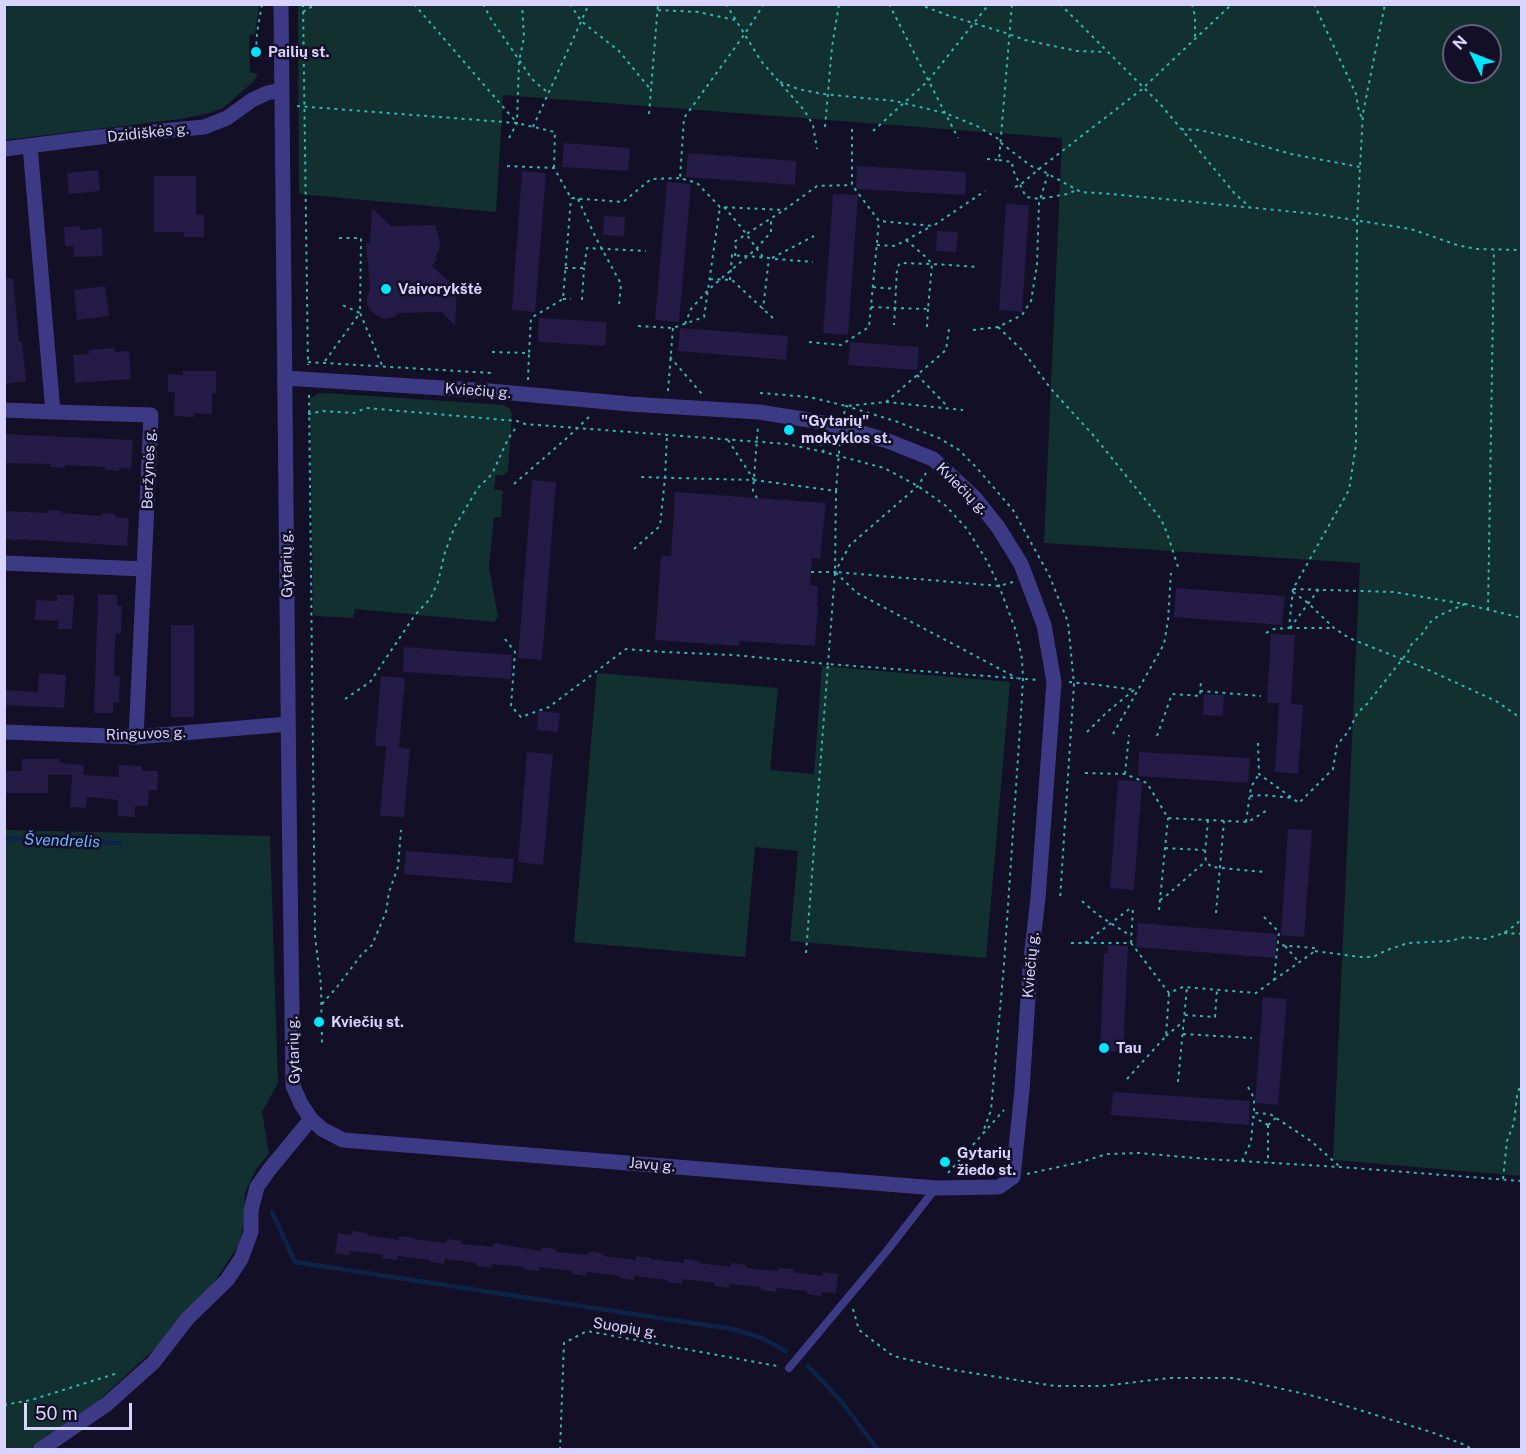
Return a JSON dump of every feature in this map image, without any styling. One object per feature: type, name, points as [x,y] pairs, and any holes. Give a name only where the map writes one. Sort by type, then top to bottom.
[{"type":"street","name":"Gytarių g.","points":[[281,4],[293,1086],[311,1119]]},
{"type":"street","name":"Dzidiškės g.","points":[[4,149],[204,127],[227,118],[252,100],[267,93],[282,97]]},
{"type":"street","points":[[4,410],[53,412],[30,146]]},
{"type":"street","name":"Kviečių g.","points":[[285,378],[759,412],[842,426],[933,459],[974,497],[999,527],[1021,564],[1044,625],[1054,682],[1038,898],[1030,967],[1023,1090],[1012,1177]]},
{"type":"street","name":"Beržynės g.","points":[[53,412],[151,415],[144,569]]},
{"type":"street","points":[[4,563],[144,569],[136,737]]},
{"type":"street","name":"Ringuvos g.","points":[[4,732],[136,737],[288,724]]},
{"type":"street","points":[[40,1449],[107,1404],[153,1363],[188,1318],[227,1280],[241,1259],[251,1232],[251,1210],[257,1187],[311,1119]]},
{"type":"street","name":"Javų g.","points":[[311,1119],[322,1129],[343,1140],[936,1188],[999,1187],[1012,1177]]},
{"type":"lane","points":[[789,1368],[936,1188]]},
{"type":"path","points":[[256,52],[262,4]]},
{"type":"path","points":[[303,4],[315,936],[321,985],[322,1046]]},
{"type":"path","points":[[303,12],[316,4]]},
{"type":"path","points":[[414,4],[518,123]]},
{"type":"path","points":[[483,4],[491,20],[531,79],[548,93]]},
{"type":"path","points":[[509,138],[518,123],[519,62],[524,37],[522,4]]},
{"type":"path","points":[[570,4],[581,21],[619,51],[651,90]]},
{"type":"path","points":[[532,127],[588,4]]},
{"type":"path","points":[[649,114],[658,4]]},
{"type":"path","points":[[726,4],[760,61],[804,110],[813,124],[817,149]]},
{"type":"path","points":[[680,178],[684,118],[764,4]]},
{"type":"path","points":[[825,127],[832,47],[839,4]]},
{"type":"path","points":[[889,4],[958,138]]},
{"type":"path","points":[[918,4],[1025,40],[1077,51],[1107,52]]},
{"type":"path","points":[[873,131],[928,81],[989,4]]},
{"type":"path","points":[[999,159],[1012,4]]},
{"type":"path","points":[[1060,4],[1143,88],[1181,129],[1234,194],[1250,207]]},
{"type":"path","points":[[1192,4],[1196,39]]},
{"type":"path","points":[[1015,187],[1143,88],[1232,4]]},
{"type":"path","points":[[1314,4],[1356,94],[1363,121]]},
{"type":"path","points":[[1289,628],[1293,590],[1349,490],[1356,445],[1357,221],[1363,121],[1385,4]]},
{"type":"path","points":[[658,10],[698,12],[735,20]]},
{"type":"path","points":[[780,82],[798,89],[828,95],[903,103],[945,113],[977,126],[997,138],[1031,166],[1081,192],[1316,214],[1411,229],[1476,249],[1521,250]]},
{"type":"path","points":[[282,97],[303,106],[518,123],[555,132],[554,168],[571,198],[563,298]]},
{"type":"path","points":[[809,342],[841,345],[869,327],[879,222],[852,185],[852,129]]},
{"type":"path","points":[[1181,129],[1199,130],[1291,154],[1360,168]]},
{"type":"path","points":[[987,159],[1012,162],[1026,197],[1040,199],[1077,190]]},
{"type":"path","points":[[507,166],[554,168]]},
{"type":"path","points":[[973,330],[998,327],[1022,315],[1031,300],[1037,265],[1040,199],[1048,174]]},
{"type":"path","points":[[571,198],[623,202],[651,179],[680,178],[698,183],[720,207],[784,210]]},
{"type":"path","points":[[735,256],[734,242],[817,186],[852,185]]},
{"type":"path","points":[[877,245],[895,246],[933,226],[985,191]]},
{"type":"path","points":[[578,199],[621,284],[619,305]]},
{"type":"path","points":[[638,326],[673,328],[704,317],[720,207]]},
{"type":"path","points":[[724,207],[764,257]]},
{"type":"path","points":[[685,324],[691,309],[708,290],[757,248],[771,232],[771,218]]},
{"type":"path","points":[[879,222],[933,226]]},
{"type":"path","points":[[770,258],[814,236]]},
{"type":"path","points":[[339,238],[362,238],[360,313],[390,385]]},
{"type":"path","points":[[906,240],[932,264]]},
{"type":"path","points":[[582,300],[587,248],[646,251]]},
{"type":"path","points":[[1488,610],[1494,250]]},
{"type":"path","points":[[730,280],[732,255],[813,262]]},
{"type":"path","points":[[763,309],[770,258]]},
{"type":"path","points":[[894,325],[897,268],[900,262],[978,267]]},
{"type":"path","points":[[927,327],[932,264]]},
{"type":"path","points":[[565,268],[584,268]]},
{"type":"path","points":[[710,279],[732,280],[775,320]]},
{"type":"path","points":[[873,287],[896,289]]},
{"type":"path","points":[[528,395],[531,318],[563,298],[571,299]]},
{"type":"path","points":[[340,304],[360,313]]},
{"type":"path","points":[[871,307],[928,309]]},
{"type":"path","points":[[324,362],[360,313]]},
{"type":"path","points":[[998,327],[1023,351],[1051,388],[1094,436],[1161,519],[1179,570]]},
{"type":"path","points":[[667,406],[673,328]]},
{"type":"path","points":[[886,402],[946,350],[949,329]]},
{"type":"path","points":[[492,352],[529,353]]},
{"type":"path","points":[[670,357],[716,409]]},
{"type":"path","points":[[308,362],[491,373]]},
{"type":"path","points":[[917,375],[950,409]]},
{"type":"path","points":[[760,393],[809,397],[846,406],[895,420],[939,438],[959,450],[1013,510],[1046,566],[1068,622],[1074,682],[1060,899]]},
{"type":"path","points":[[846,406],[886,402],[963,410]]},
{"type":"path","points":[[308,414],[323,411],[354,413],[366,408],[576,428],[787,444],[884,468],[918,486],[946,506],[967,529],[987,561],[1016,631],[1022,659],[1023,679],[1003,984],[991,1110],[983,1132]]},
{"type":"path","points":[[757,498],[753,490],[758,423]]},
{"type":"path","points":[[345,699],[370,682],[415,615],[430,598],[438,582],[444,552],[455,526],[478,488],[492,474],[508,439],[517,426]]},
{"type":"path","points":[[806,953],[835,572],[836,491],[842,426]]},
{"type":"path","points":[[514,484],[576,428]]},
{"type":"path","points":[[634,549],[660,526],[667,435]]},
{"type":"path","points":[[728,440],[754,480]]},
{"type":"path","points":[[835,572],[850,545],[918,486],[928,471]]},
{"type":"path","points":[[638,477],[754,480],[836,491]]},
{"type":"path","points":[[811,572],[999,586],[1016,582]]},
{"type":"path","points":[[835,572],[858,593],[1018,678]]},
{"type":"path","points":[[1113,734],[1164,644],[1171,573]]},
{"type":"path","points":[[1293,590],[1393,592],[1465,604],[1521,618]]},
{"type":"path","points":[[1293,590],[1334,628],[1357,641],[1496,701],[1521,719]]},
{"type":"path","points":[[1289,628],[1319,590]]},
{"type":"path","points":[[1259,774],[1299,803],[1333,769],[1337,745],[1348,732],[1358,712],[1403,659],[1410,646],[1425,631],[1428,624],[1438,616],[1465,604]]},
{"type":"path","points":[[1266,633],[1274,629],[1334,628]]},
{"type":"path","points":[[506,639],[515,652],[511,706],[521,717],[549,707],[627,649],[733,655],[1054,682]]},
{"type":"path","points":[[1157,736],[1172,694],[1200,696],[1201,680]]},
{"type":"path","points":[[1074,682],[1135,690]]},
{"type":"path","points":[[1087,732],[1107,712],[1141,685]]},
{"type":"path","points":[[1200,691],[1261,696]]},
{"type":"path","points":[[1125,774],[1129,735]]},
{"type":"path","points":[[1246,822],[1251,787],[1259,774],[1258,743]]},
{"type":"path","points":[[1085,773],[1125,774],[1147,783],[1168,818],[1160,910]]},
{"type":"path","points":[[1250,796],[1292,798]]},
{"type":"path","points":[[1168,818],[1248,822],[1269,809]]},
{"type":"path","points":[[1208,820],[1205,850],[1206,861],[1211,867],[1264,872]]},
{"type":"path","points":[[1216,913],[1224,821]]},
{"type":"path","points":[[322,1004],[362,954],[372,945],[386,912],[389,892],[398,867],[401,830]]},
{"type":"path","points":[[1165,848],[1205,850]]},
{"type":"path","points":[[1160,900],[1206,861]]},
{"type":"path","points":[[1082,901],[1098,915],[1131,936]]},
{"type":"path","points":[[1085,943],[1132,908],[1131,943],[1169,993],[1166,1036]]},
{"type":"path","points":[[1262,915],[1279,932],[1274,980]]},
{"type":"path","points":[[1278,945],[1373,957],[1408,943],[1450,941],[1465,937],[1485,939],[1504,933],[1521,919]]},
{"type":"path","points":[[1504,933],[1521,934]]},
{"type":"path","points":[[1071,944],[1131,943]]},
{"type":"path","points":[[1285,946],[1299,962]]},
{"type":"path","points":[[1169,993],[1187,987],[1256,993],[1315,951]]},
{"type":"path","points":[[1178,1082],[1187,987]]},
{"type":"path","points":[[1185,1015],[1215,1017],[1217,990]]},
{"type":"path","points":[[1127,1079],[1166,1036],[1184,1021]]},
{"type":"path","points":[[1503,1179],[1507,1141],[1514,1123],[1521,1083],[1521,1028]]},
{"type":"path","points":[[1183,1034],[1252,1038]]},
{"type":"path","points":[[1242,1161],[1251,1142],[1254,1115],[1254,1098],[1248,1087]]},
{"type":"path","points":[[936,1188],[983,1132],[1023,1090]]},
{"type":"path","points":[[1254,1115],[1270,1114],[1311,1141],[1340,1167]]},
{"type":"path","points":[[1254,1115],[1268,1125]]},
{"type":"path","points":[[1268,1163],[1268,1125],[1276,1118]]},
{"type":"path","points":[[1012,1177],[1049,1170],[1107,1154],[1139,1153],[1521,1181]]},
{"type":"path","points":[[854,1291],[853,1311],[859,1330],[893,1356],[953,1370],[1055,1386],[1103,1386],[1169,1378],[1233,1378],[1314,1396],[1431,1432],[1473,1449]]},
{"type":"path","name":"Suopių g.","points":[[560,1449],[564,1342],[587,1331],[789,1368]]},
{"type":"path","points":[[4,1405],[31,1400],[122,1372]]},
{"type":"green space","points":[[4,5],[259,5],[255,34],[249,35],[250,72],[258,74],[254,81],[223,108],[210,113],[181,119],[5,140]]},
{"type":"green space","points":[[298,5],[1521,5],[1521,1176],[1333,1160],[1360,563],[1044,543],[1062,138],[503,95],[496,212],[299,194]]},
{"type":"green space","points":[[317,394],[504,405],[509,408],[512,413],[508,471],[504,475],[496,475],[494,489],[503,491],[501,517],[494,517],[489,567],[498,617],[494,622],[355,609],[353,618],[316,616],[313,613],[310,399]]},
{"type":"green space","points":[[822,666],[1010,682],[986,958],[790,941],[798,851],[755,847],[745,957],[574,942],[597,673],[778,688],[770,770],[814,774]]},
{"type":"green space","points":[[5,830],[270,836],[278,1083],[262,1112],[269,1154],[256,1169],[245,1193],[239,1244],[210,1289],[162,1342],[98,1401],[29,1449],[5,1450]]},
{"type":"building","points":[[564,143],[630,148],[628,171],[562,167]]},
{"type":"building","points":[[688,153],[796,161],[795,185],[686,177]]},
{"type":"building","points":[[857,166],[966,172],[965,195],[856,189]]},
{"type":"building","points":[[98,170],[100,191],[69,194],[67,173]]},
{"type":"building","points":[[522,171],[546,173],[535,312],[512,310]]},
{"type":"building","points":[[154,176],[196,176],[196,215],[204,215],[204,237],[184,237],[184,232],[154,232]]},
{"type":"building","points":[[667,182],[691,184],[679,322],[655,320]]},
{"type":"building","points":[[833,194],[858,195],[848,335],[823,333]]},
{"type":"building","points":[[1006,204],[1029,205],[1022,312],[999,310]]},
{"type":"building","points":[[372,208],[391,226],[435,225],[440,242],[439,251],[435,257],[437,259],[432,266],[457,288],[455,326],[442,312],[398,313],[395,317],[384,319],[370,310],[367,304],[370,288],[366,243],[370,243]]},
{"type":"building","points":[[604,216],[625,217],[624,236],[603,235]]},
{"type":"building","points":[[80,226],[80,230],[102,228],[103,256],[74,257],[73,246],[65,246],[64,227]]},
{"type":"building","points":[[937,231],[958,232],[956,252],[936,251]]},
{"type":"building","points":[[4,278],[13,278],[19,342],[22,341],[26,381],[4,384]]},
{"type":"building","points":[[105,286],[109,316],[77,320],[74,290]]},
{"type":"building","points":[[539,318],[607,322],[605,346],[538,342]]},
{"type":"building","points":[[680,328],[788,336],[786,360],[678,351]]},
{"type":"building","points":[[850,342],[919,347],[917,370],[848,365]]},
{"type":"building","points":[[115,348],[115,352],[129,351],[131,379],[75,383],[73,355],[89,354],[89,350]]},
{"type":"building","points":[[183,371],[216,371],[216,393],[212,393],[212,414],[194,413],[194,417],[174,416],[175,392],[168,392],[168,374],[183,375]]},
{"type":"building","points":[[4,434],[133,440],[131,469],[119,468],[119,471],[105,470],[105,467],[65,465],[65,468],[51,467],[51,464],[4,463]]},
{"type":"building","points":[[532,480],[556,482],[542,660],[518,658]]},
{"type":"building","points":[[675,492],[826,503],[820,559],[812,558],[810,585],[818,586],[815,646],[739,641],[739,646],[655,640],[661,556],[671,556]]},
{"type":"building","points":[[48,510],[102,516],[102,513],[115,514],[115,517],[129,518],[127,546],[4,539],[4,511],[48,513]]},
{"type":"building","points":[[1176,588],[1285,596],[1282,625],[1174,617]]},
{"type":"building","points":[[98,594],[117,595],[117,606],[122,606],[121,633],[116,633],[114,676],[120,676],[119,703],[113,702],[113,713],[94,713]]},
{"type":"building","points":[[57,595],[74,595],[72,629],[58,629],[59,621],[35,620],[36,600],[57,601]]},
{"type":"building","points":[[171,625],[194,625],[194,717],[171,717]]},
{"type":"building","points":[[1271,634],[1295,635],[1291,704],[1303,705],[1298,774],[1275,772],[1279,703],[1267,703]]},
{"type":"building","points":[[404,647],[512,655],[511,679],[403,672]]},
{"type":"building","points":[[39,673],[66,675],[64,708],[4,705],[4,690],[38,692]]},
{"type":"building","points":[[381,676],[405,678],[399,748],[410,749],[404,817],[380,816],[386,746],[375,746]]},
{"type":"building","points":[[1204,694],[1224,695],[1223,716],[1203,715]]},
{"type":"building","points":[[538,711],[560,713],[558,732],[537,730]]},
{"type":"building","points":[[527,752],[553,754],[543,865],[518,862]]},
{"type":"building","points":[[1139,752],[1250,758],[1248,783],[1138,776]]},
{"type":"building","points":[[22,759],[60,759],[60,763],[84,765],[83,775],[119,777],[119,765],[142,766],[142,771],[158,771],[157,790],[149,790],[148,806],[135,806],[135,817],[118,816],[118,800],[87,797],[86,808],[70,807],[72,775],[48,775],[48,793],[4,793],[4,771],[22,771]]},
{"type":"building","points":[[1118,780],[1142,782],[1134,890],[1110,888]]},
{"type":"building","points":[[1288,829],[1312,830],[1304,937],[1281,935]]},
{"type":"building","points":[[406,851],[514,859],[512,883],[404,874]]},
{"type":"building","points":[[1138,923],[1277,934],[1275,958],[1136,947]]},
{"type":"building","points":[[1108,945],[1128,946],[1123,1052],[1100,1051],[1104,953],[1108,953]]},
{"type":"building","points":[[1263,997],[1287,999],[1278,1105],[1255,1103]]},
{"type":"building","points":[[1113,1092],[1250,1101],[1249,1125],[1111,1115]]},
{"type":"building","points":[[352,1231],[399,1240],[399,1236],[446,1243],[447,1239],[462,1241],[461,1244],[493,1247],[494,1243],[541,1251],[542,1247],[556,1249],[556,1252],[588,1255],[589,1252],[604,1253],[603,1256],[636,1260],[636,1256],[684,1263],[684,1259],[731,1267],[731,1263],[746,1265],[746,1268],[778,1271],[778,1268],[793,1269],[793,1272],[823,1276],[823,1272],[838,1274],[836,1293],[822,1292],[821,1296],[807,1294],[807,1291],[776,1288],[776,1292],[761,1290],[761,1287],[730,1284],[729,1288],[714,1286],[715,1283],[682,1279],[682,1284],[634,1276],[634,1280],[587,1272],[586,1276],[572,1274],[572,1271],[540,1267],[539,1271],[524,1269],[525,1267],[492,1264],[491,1268],[477,1266],[477,1263],[445,1259],[444,1264],[397,1256],[397,1260],[382,1258],[383,1255],[351,1251],[350,1255],[335,1254],[338,1233],[352,1235]]},
{"type":"waterway","name":"Švendrelis","points":[[4,838],[120,843]]},
{"type":"waterway","points":[[272,1212],[295,1262],[733,1329],[762,1338],[786,1351]]},
{"type":"waterway","points":[[808,1366],[841,1401],[878,1450]]},
{"type":"place","name":"Pailių st.","points":[[256,52]]},
{"type":"place","name":"Vaivorykštė","points":[[386,289]]},
{"type":"place","name":"\"Gytarių\" mokyklos st.","points":[[789,430]]},
{"type":"place","name":"Kviečių st.","points":[[319,1022]]},
{"type":"place","name":"Tau","points":[[1104,1048]]},
{"type":"place","name":"Gytarių žiedo st.","points":[[945,1162]]}]
